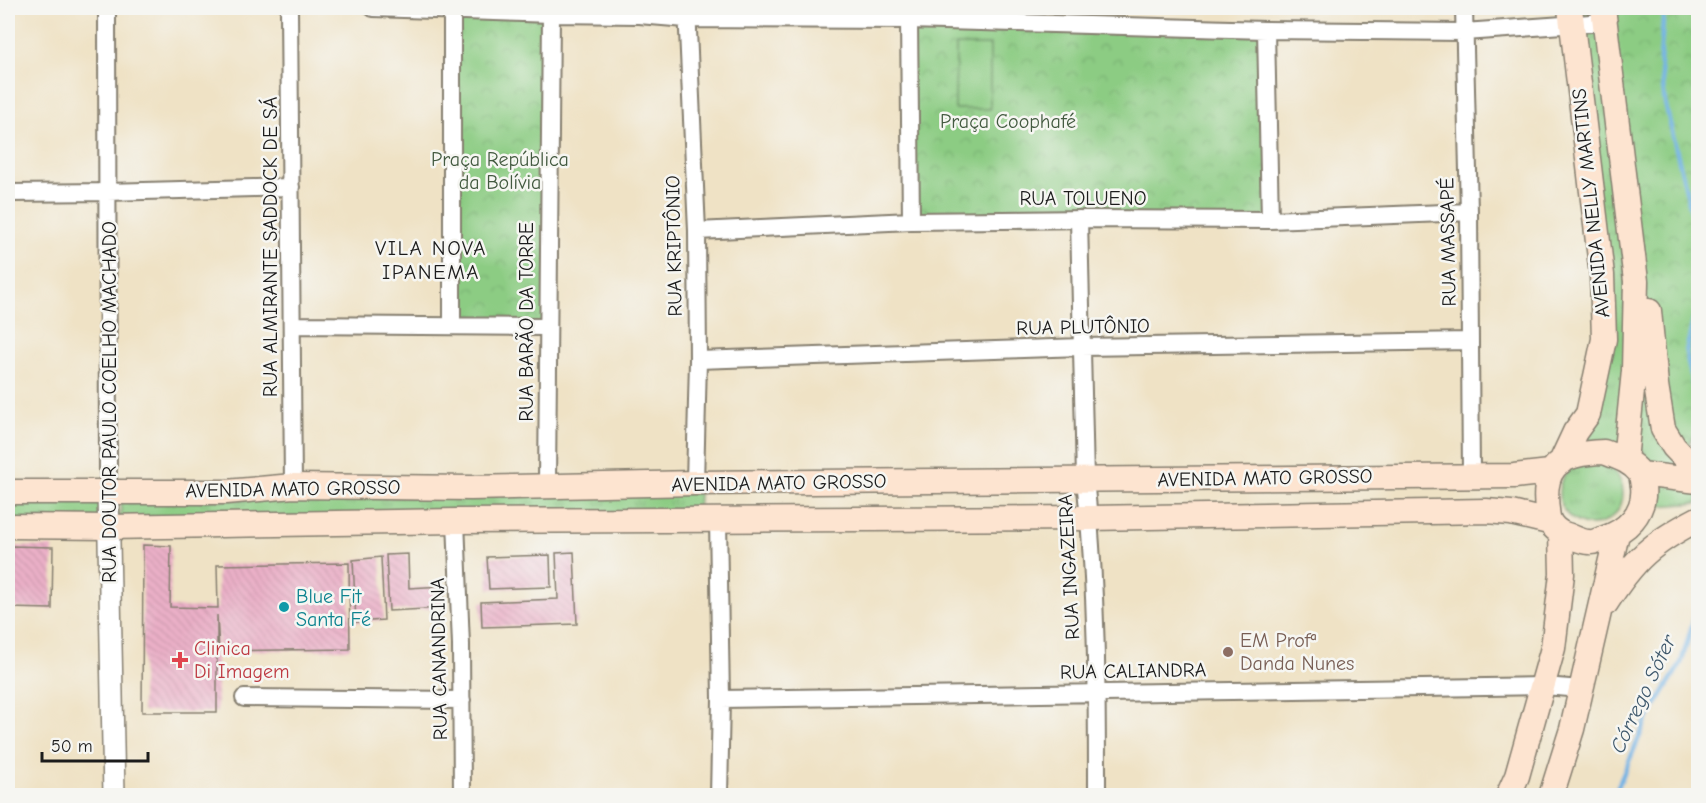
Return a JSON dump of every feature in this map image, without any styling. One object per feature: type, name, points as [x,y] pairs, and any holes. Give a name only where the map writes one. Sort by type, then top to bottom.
[{"type":"main road","name":"AVENIDA NELLY MARTINS","points":[[1604,15],[1636,281],[1633,467]]},
{"type":"main road","name":"AVENIDA NELLY MARTINS","points":[[1555,467],[1587,414],[1604,339],[1602,275],[1571,16]]},
{"type":"main road","points":[[1636,281],[1649,309],[1656,385],[1663,429],[1674,447],[1698,472]]},
{"type":"main road","points":[[1508,795],[1517,776],[1553,648],[1561,584],[1555,528],[1545,497],[1555,467],[1582,453],[1604,452],[1633,467],[1698,481]]},
{"type":"main road","name":"AVENIDA MATO GROSSO","points":[[8,492],[225,492],[293,486],[471,488],[695,483],[1514,476],[1555,467]]},
{"type":"main road","points":[[1555,528],[1589,543],[1617,534],[1635,518],[1642,504],[1643,489],[1633,467]]},
{"type":"main road","points":[[671,521],[691,509],[695,483]]},
{"type":"main road","points":[[456,521],[456,506],[459,499],[471,488]]},
{"type":"main road","name":"AVENIDA MATO GROSSO","points":[[8,526],[1090,518],[1486,511],[1511,513],[1555,528]]},
{"type":"main road","points":[[1635,518],[1659,522],[1698,518]]},
{"type":"main road","points":[[1599,612],[1640,557],[1665,537],[1698,518]]},
{"type":"main road","points":[[1551,795],[1572,729],[1617,534]]},
{"type":"street","name":"RUA DOUTOR PAULO COELHO MACHADO","points":[[107,8],[108,491],[114,795]]},
{"type":"street","name":"RUA ALMIRANTE SADDOCK DE SÁ","points":[[289,8],[293,486]]},
{"type":"street","points":[[373,8],[551,14],[686,13],[909,20],[1079,16],[1266,30],[1464,32],[1571,16],[1604,15]]},
{"type":"street","name":"RUA MASSAPÉ","points":[[1464,8],[1469,212],[1471,476]]},
{"type":"street","points":[[452,11],[452,326]]},
{"type":"street","name":"RUA KRIPTÔNIO","points":[[686,13],[697,231],[698,360],[695,483]]},
{"type":"street","name":"RUA BARÃO DA TORRE","points":[[547,485],[551,14]]},
{"type":"street","points":[[909,20],[911,221]]},
{"type":"street","points":[[1266,30],[1270,220]]},
{"type":"street","points":[[8,193],[291,187]]},
{"type":"street","name":"RUA TOLUENO","points":[[697,231],[911,221],[1270,220],[1469,212]]},
{"type":"street","name":"RUA INGAZEIRA","points":[[1079,219],[1085,480],[1090,518],[1097,692],[1098,795]]},
{"type":"street","points":[[292,325],[547,327]]},
{"type":"street","name":"RUA PLUTÔNIO","points":[[698,360],[1081,347],[1470,341]]},
{"type":"street","points":[[718,520],[721,699],[719,795]]},
{"type":"street","name":"RUA CANANDRINA","points":[[456,521],[462,700],[462,795]]},
{"type":"street","name":"RUA CALIANDRA","points":[[721,699],[1544,686],[1582,689]]},
{"type":"street","points":[[244,698],[462,700]]},
{"type":"green space","points":[[1573,8],[1610,8],[1632,422],[1644,456],[1668,474],[1583,444],[1603,376]]},
{"type":"green space","points":[[1610,8],[1698,8],[1698,307],[1692,350],[1698,387],[1698,425],[1682,461],[1681,477],[1668,473],[1644,455],[1633,422]]},
{"type":"green space","name":"Praça República da Bolívia","points":[[452,11],[551,14],[547,327],[452,326]]},
{"type":"green space","name":"Praça Coophafé","points":[[909,20],[1266,30],[1270,220],[911,221]]},
{"type":"green space","points":[[956,45],[990,45],[990,109],[955,109]]},
{"type":"green space","points":[[1591,461],[1603,463],[1614,470],[1621,481],[1623,493],[1621,505],[1614,516],[1603,523],[1591,525],[1579,523],[1568,516],[1561,505],[1559,493],[1561,481],[1568,470],[1579,463]]},
{"type":"green space","points":[[1655,482],[1698,485],[1698,503],[1659,506]]},
{"type":"green space","points":[[699,493],[698,515],[121,519],[121,501]]},
{"type":"green space","points":[[117,501],[118,520],[8,520],[8,503]]},
{"type":"building","points":[[143,545],[171,546],[170,607],[218,608],[217,565],[349,563],[350,649],[219,651],[217,615],[217,712],[142,712]]},
{"type":"building","points":[[8,546],[53,547],[52,609],[8,608]]},
{"type":"building","points":[[574,552],[577,624],[482,627],[481,602],[558,599],[556,553]]},
{"type":"building","points":[[408,554],[409,588],[443,586],[444,608],[389,611],[386,555]]},
{"type":"building","points":[[550,555],[551,587],[489,589],[487,557]]},
{"type":"building","points":[[381,557],[384,620],[356,622],[353,560]]},
{"type":"waterway","name":"Córrego Sóter","points":[[1664,8],[1660,61],[1665,103],[1696,231],[1698,301],[1686,352],[1698,409]]},
{"type":"waterway","name":"Córrego Sóter","points":[[1614,796],[1647,719],[1681,663],[1698,605]]},
{"type":"place","name":"Blue Fit Santa Fé","points":[[284,607]]},
{"type":"place","name":"EM Profª Danda Nunes","points":[[1228,652]]},
{"type":"place","name":"Clinica Di Imagem","points":[[180,660]]},
{"type":"district","name":"VILA NOVA IPANEMA","points":[[431,260]]}]
